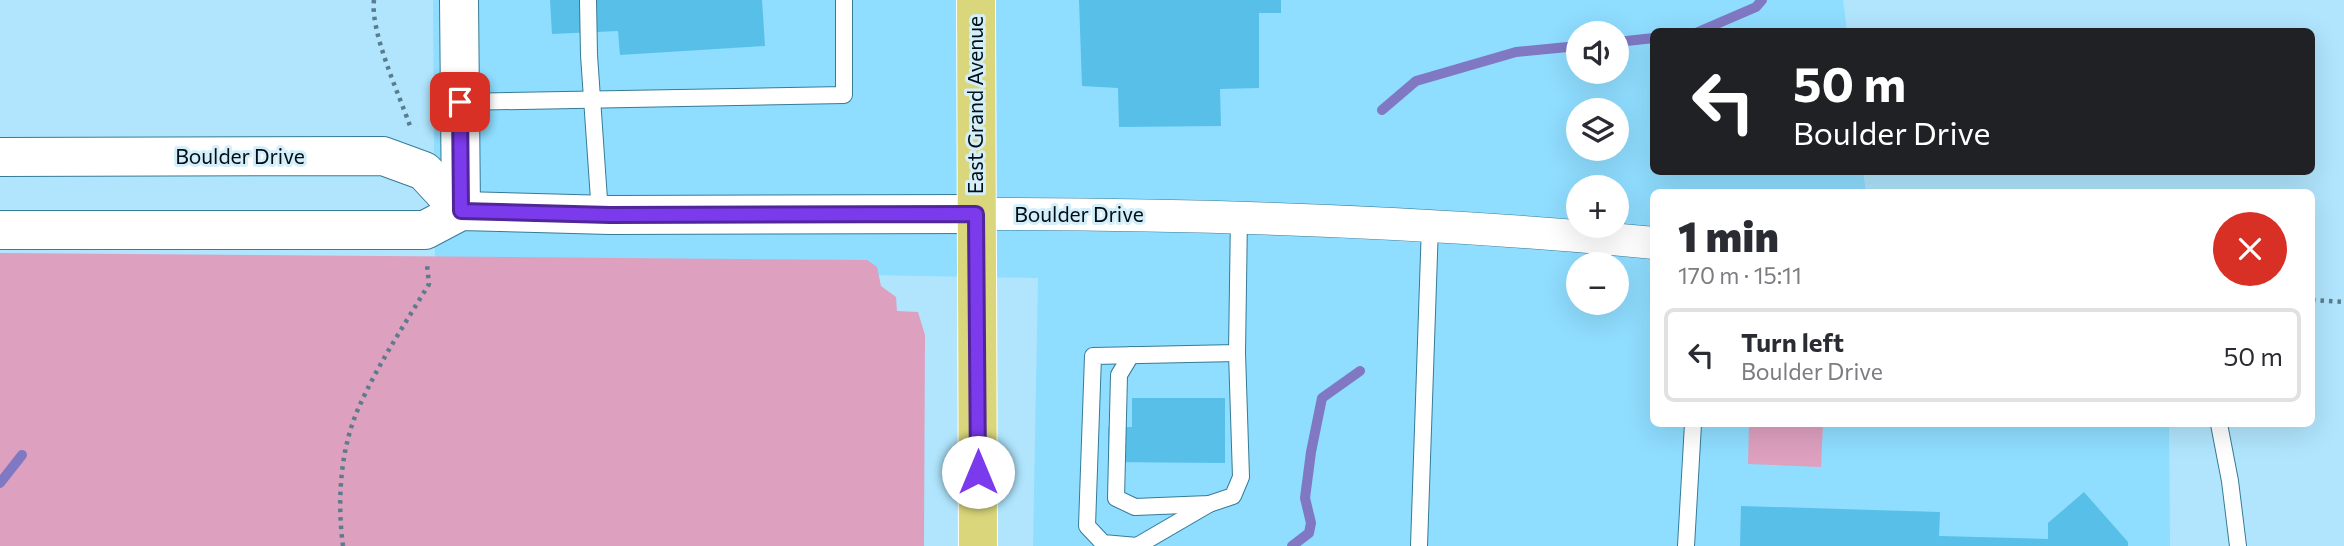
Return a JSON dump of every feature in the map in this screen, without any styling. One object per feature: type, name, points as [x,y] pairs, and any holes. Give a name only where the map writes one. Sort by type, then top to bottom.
[{"type":"main road","name":"East Grand Avenue","points":[[976,0],[978,546]]},
{"type":"street","points":[[459,0],[461,211]]},
{"type":"street","name":"Boulder Drive","points":[[0,157],[383,156],[424,171],[461,211]]},
{"type":"street","name":"Boulder Drive","points":[[0,230],[425,230],[461,211],[600,214],[1239,216],[1430,225],[1650,243]]},
{"type":"lane","points":[[588,0],[600,214]]},
{"type":"lane","points":[[460,102],[844,95],[844,0]]},
{"type":"lane","points":[[1237,353],[1093,356],[1087,526],[1103,543],[1137,546],[1209,504],[1233,496],[1241,477],[1237,353],[1239,216]]},
{"type":"lane","points":[[1419,546],[1430,225]]},
{"type":"lane","points":[[1131,355],[1119,375],[1116,498],[1135,508],[1209,504]]},
{"type":"lane","points":[[1686,546],[1693,427]]},
{"type":"lane","points":[[2220,427],[2238,546]]},
{"type":"path","points":[[374,0],[373,11],[382,46],[424,171]]},
{"type":"path","points":[[343,546],[340,522],[343,463],[358,408],[429,284],[425,230]]},
{"type":"path","points":[[2315,300],[2344,302]]},
{"type":"shaded area","points":[[433,0],[1843,0],[1847,28],[1650,28],[1650,175],[1863,175],[1866,189],[1650,189],[1650,427],[2169,427],[2170,546],[1033,546],[1038,278],[435,267]]},
{"type":"shaded area","points":[[0,253],[867,260],[877,267],[881,286],[896,297],[897,311],[918,312],[925,335],[924,546],[0,546]]},
{"type":"shaded area","points":[[1749,427],[1823,427],[1821,467],[1748,464]]},
{"type":"building","points":[[550,0],[762,0],[765,46],[620,55],[618,31],[552,34]]},
{"type":"building","points":[[1079,0],[1281,0],[1281,13],[1259,13],[1259,88],[1220,89],[1221,126],[1119,127],[1118,88],[1082,86]]},
{"type":"building","points":[[1132,398],[1225,398],[1225,463],[1108,462],[1108,427],[1132,427]]},
{"type":"building","points":[[2084,492],[2128,542],[2128,546],[1740,546],[1741,506],[1940,512],[1939,536],[2048,539],[2048,523]]},
{"type":"waterway","points":[[1707,28],[1756,7],[1762,0]]},
{"type":"waterway","points":[[1629,41],[1650,38]]},
{"type":"waterway","points":[[1382,110],[1416,81],[1516,52],[1566,47]]},
{"type":"waterway","points":[[1292,546],[1309,533],[1311,523],[1305,498],[1322,398],[1360,371]]},
{"type":"waterway","points":[[0,483],[22,455]]},
{"type":"route","points":[[460,102],[461,211],[610,215],[976,214],[978,472]]}]
